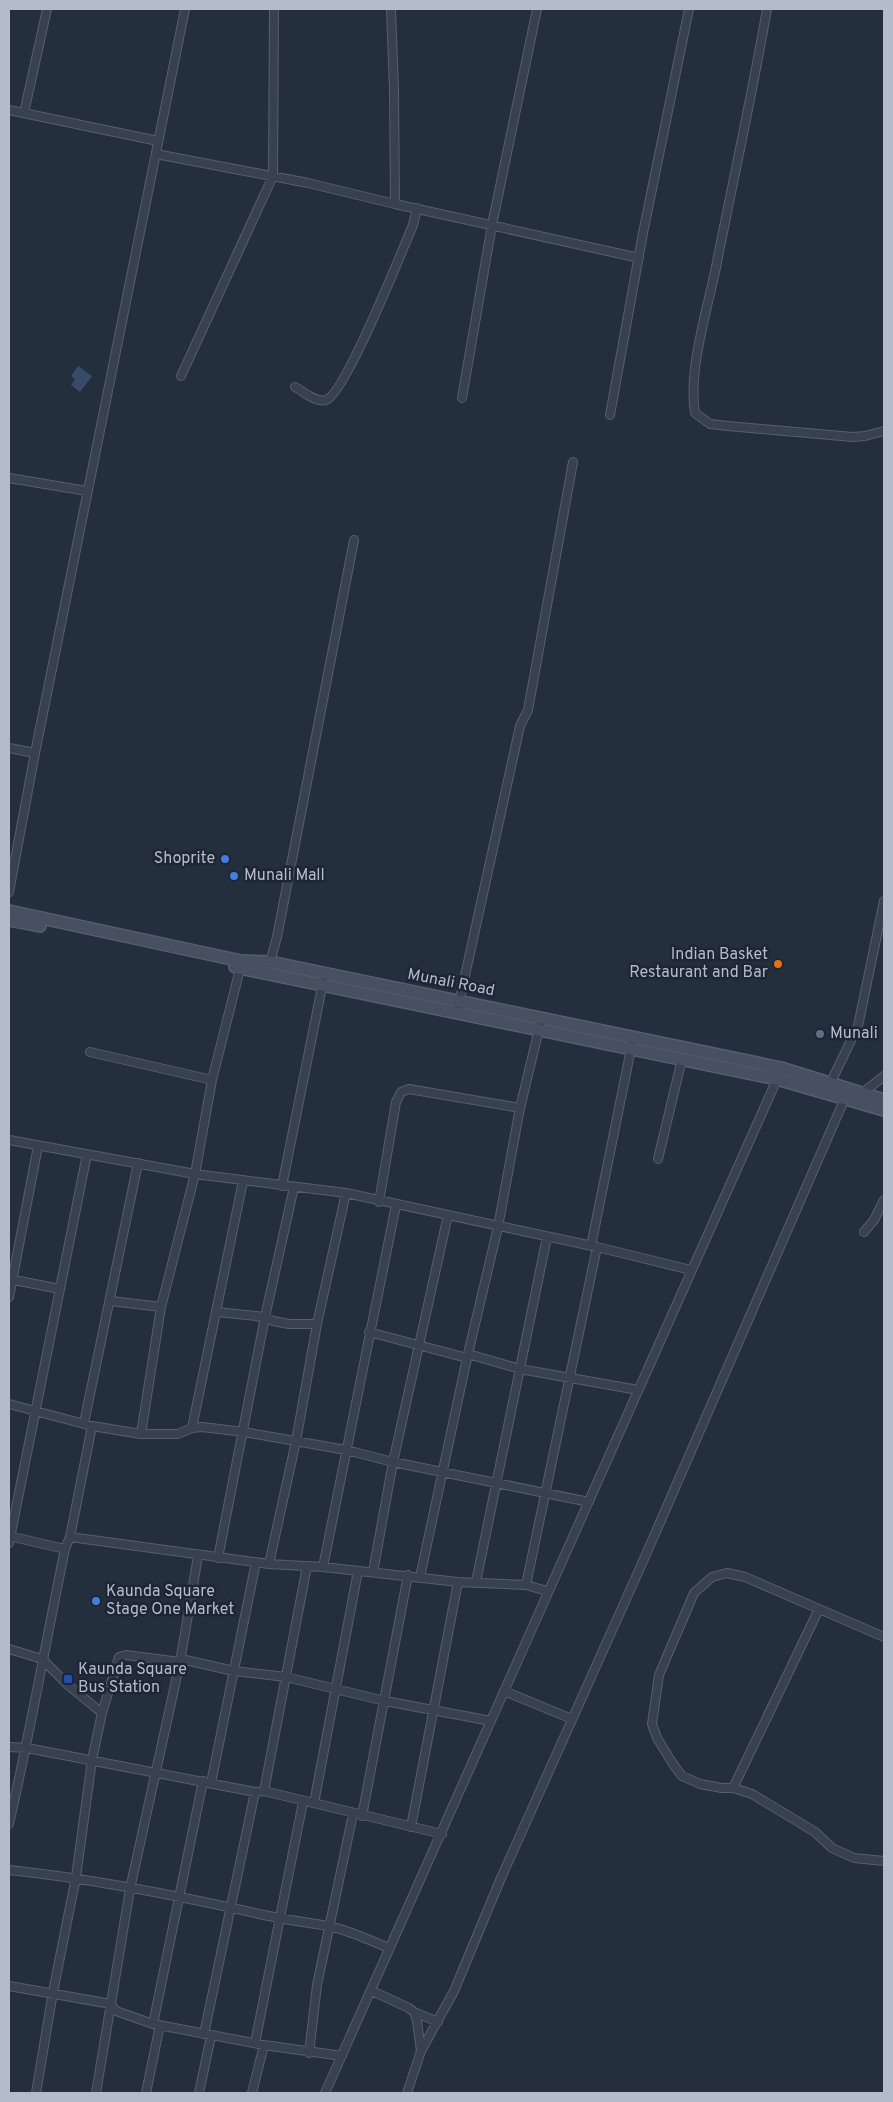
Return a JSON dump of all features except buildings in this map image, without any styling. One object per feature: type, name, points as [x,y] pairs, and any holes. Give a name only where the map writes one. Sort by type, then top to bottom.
[{"type":"main road","name":"Munali Road","points":[[9,912],[241,964],[270,962],[323,980],[460,1000],[540,1024]]},
{"type":"main road","name":"Munali Road","points":[[9,920],[323,980],[457,1012],[540,1024],[779,1073],[828,1088],[863,1093],[884,1100]]},
{"type":"main road","name":"Munali Road","points":[[632,1043],[682,1059],[779,1073]]},
{"type":"main road","name":"Munali Road","points":[[828,1088],[849,1099],[884,1110]]},
{"type":"street","points":[[24,113],[46,9]]},
{"type":"street","points":[[9,892],[87,491],[186,9]]},
{"type":"street","points":[[180,376],[273,176],[274,9]]},
{"type":"street","points":[[391,9],[395,204]]},
{"type":"street","points":[[462,398],[492,225],[537,9]]},
{"type":"street","points":[[610,415],[639,258],[689,9]]},
{"type":"street","points":[[767,9],[700,345],[692,395],[695,413],[710,424],[728,426],[853,437],[884,431]]},
{"type":"street","points":[[9,110],[158,141]]},
{"type":"street","points":[[156,154],[273,176],[639,258]]},
{"type":"street","points":[[296,387],[314,399],[324,401],[332,397],[339,387],[370,324],[413,225],[417,208]]},
{"type":"street","points":[[457,1012],[520,726],[528,710],[573,462]]},
{"type":"street","points":[[9,478],[87,491]]},
{"type":"street","points":[[270,962],[277,937],[354,540]]},
{"type":"street","points":[[9,748],[35,753]]},
{"type":"street","points":[[828,1088],[858,1026],[884,901]]},
{"type":"street","points":[[141,1434],[161,1307],[195,1174],[212,1080],[241,964]]},
{"type":"street","points":[[282,1186],[323,980]]},
{"type":"street","points":[[420,1577],[498,1227],[520,1108],[540,1024]]},
{"type":"street","points":[[526,1585],[570,1377],[632,1043]]},
{"type":"street","points":[[90,1052],[212,1080]]},
{"type":"street","points":[[658,1159],[682,1059]]},
{"type":"street","points":[[325,2093],[442,1834],[779,1073]]},
{"type":"street","points":[[407,2093],[422,2051],[454,1991],[501,1878],[849,1099],[863,1093],[884,1076]]},
{"type":"street","points":[[379,1202],[396,1102],[401,1092],[409,1090],[520,1108]]},
{"type":"street","points":[[9,1140],[195,1174],[346,1194],[594,1246],[691,1270]]},
{"type":"street","points":[[9,1297],[38,1146]]},
{"type":"street","points":[[65,1549],[9,1538],[37,1410],[87,1154]]},
{"type":"street","points":[[9,1824],[27,1748],[42,1659],[65,1549],[70,1537],[88,1424],[138,1163]]},
{"type":"street","points":[[192,1428],[243,1181]]},
{"type":"street","points":[[218,1558],[294,1187]]},
{"type":"street","points":[[269,1564],[296,1441],[317,1324],[346,1194]]},
{"type":"street","points":[[864,1232],[874,1220],[884,1200]]},
{"type":"street","points":[[323,1567],[396,1205]]},
{"type":"street","points":[[373,1572],[393,1462],[448,1216]]},
{"type":"street","points":[[476,1582],[547,1237]]},
{"type":"street","points":[[11,1279],[60,1289]]},
{"type":"street","points":[[111,1301],[161,1307]]},
{"type":"street","points":[[216,1312],[266,1317],[273,1321],[289,1324],[317,1324]]},
{"type":"street","points":[[369,1332],[520,1369],[638,1390]]},
{"type":"street","points":[[9,1404],[88,1424],[141,1434],[178,1434],[192,1428],[244,1432],[346,1450],[393,1462],[589,1502]]},
{"type":"street","points":[[70,1537],[198,1556],[269,1564],[358,1570],[458,1582],[526,1585],[548,1591]]},
{"type":"street","points":[[96,2093],[130,1889],[180,1661],[198,1556]]},
{"type":"street","points":[[146,2093],[180,1896],[234,1671],[256,1562]]},
{"type":"street","points":[[264,1791],[307,1566]]},
{"type":"street","points":[[314,1803],[358,1570]]},
{"type":"street","points":[[884,1637],[745,1577],[727,1573],[712,1578],[694,1593],[659,1674],[652,1724],[657,1738],[682,1776],[700,1784],[733,1788],[752,1794],[815,1832],[832,1848],[854,1858],[884,1861]]},
{"type":"street","points":[[362,1816],[408,1575]]},
{"type":"street","points":[[411,1827],[435,1710],[458,1582]]},
{"type":"street","points":[[733,1788],[820,1609]]},
{"type":"street","points":[[9,1649],[42,1659],[64,1681],[102,1713]]},
{"type":"street","points":[[36,2093],[53,1992],[76,1877],[92,1760],[102,1713],[119,1658],[126,1655],[180,1661],[234,1671],[286,1677],[385,1701],[491,1721]]},
{"type":"street","points":[[504,1691],[572,1718]]},
{"type":"street","points":[[9,1747],[27,1748],[255,1792],[264,1791],[303,1802],[442,1834]]},
{"type":"street","points":[[199,2093],[207,2035],[230,1907],[255,1792]]},
{"type":"street","points":[[255,2043],[303,1802]]},
{"type":"street","points":[[309,2053],[317,1985],[353,1814]]},
{"type":"street","points":[[9,1870],[76,1877],[130,1889],[180,1896],[281,1919],[330,1926],[389,1948]]},
{"type":"street","points":[[9,1986],[53,1992],[111,2004],[116,2011],[157,2025],[264,2046],[342,2056]]},
{"type":"street","points":[[372,1991],[438,2022]]},
{"type":"street","points":[[414,2012],[422,2051]]},
{"type":"street","points":[[252,2093],[264,2046]]},
{"type":"water","points":[[78,366],[92,376],[80,392],[71,385],[75,379],[71,376]]},
{"type":"place","name":"Shoprite","points":[[225,859]]},
{"type":"place","name":"Munali Mall","points":[[234,876]]},
{"type":"place","name":"Indian Basket Restaurant and Bar","points":[[778,964]]},
{"type":"place","name":"Munali","points":[[820,1034]]},
{"type":"place","name":"Kaunda Square Stage One Market","points":[[96,1601]]},
{"type":"place","name":"Kaunda Square Bus Station","points":[[68,1679]]}]
